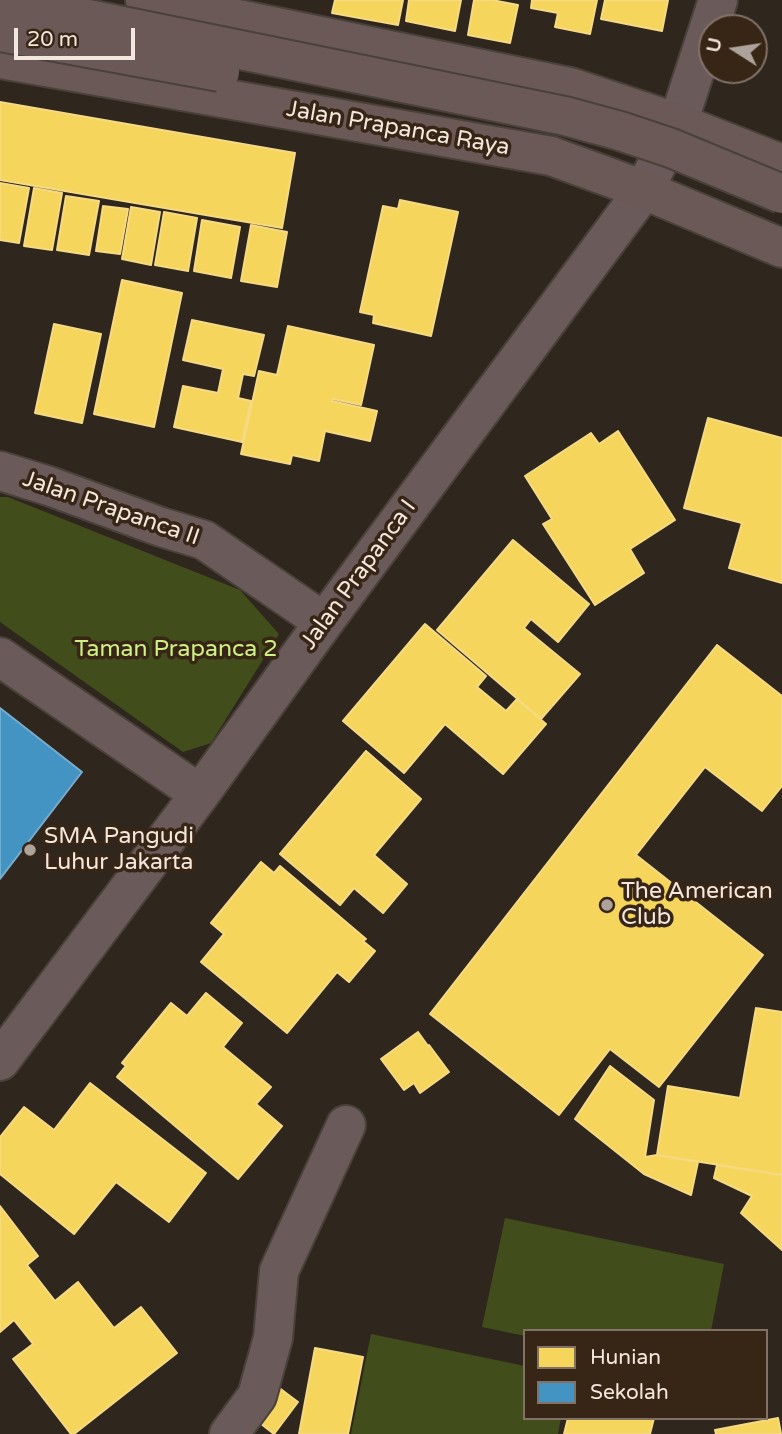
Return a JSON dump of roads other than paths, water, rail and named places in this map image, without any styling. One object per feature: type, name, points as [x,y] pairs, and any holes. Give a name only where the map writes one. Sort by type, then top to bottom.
[{"type":"main road","points":[[145,0],[570,87],[678,123],[782,164]]},
{"type":"main road","points":[[0,1],[565,116],[671,148],[782,194]]},
{"type":"main road","points":[[0,32],[568,135],[669,169],[782,218]]},
{"type":"main road","name":"Jalan Prapanca Raya","points":[[0,59],[551,156],[644,190],[782,248]]},
{"type":"street","name":"Jalan Prapanca I","points":[[0,1061],[644,190],[678,123],[718,0]]},
{"type":"street","name":"Jalan Prapanca II","points":[[0,471],[204,540],[324,622]]},
{"type":"street","points":[[0,657],[200,794]]},
{"type":"street","points":[[229,1434],[257,1396],[272,1338],[279,1271],[346,1125]]},
{"type":"place","name":"SMA Pangudi Luhur Jakarta","points":[[30,850]]},
{"type":"place","name":"The American Club","points":[[607,905]]},
{"type":"park label","name":"Taman Prapanca 2","points":[[176,650]]}]
